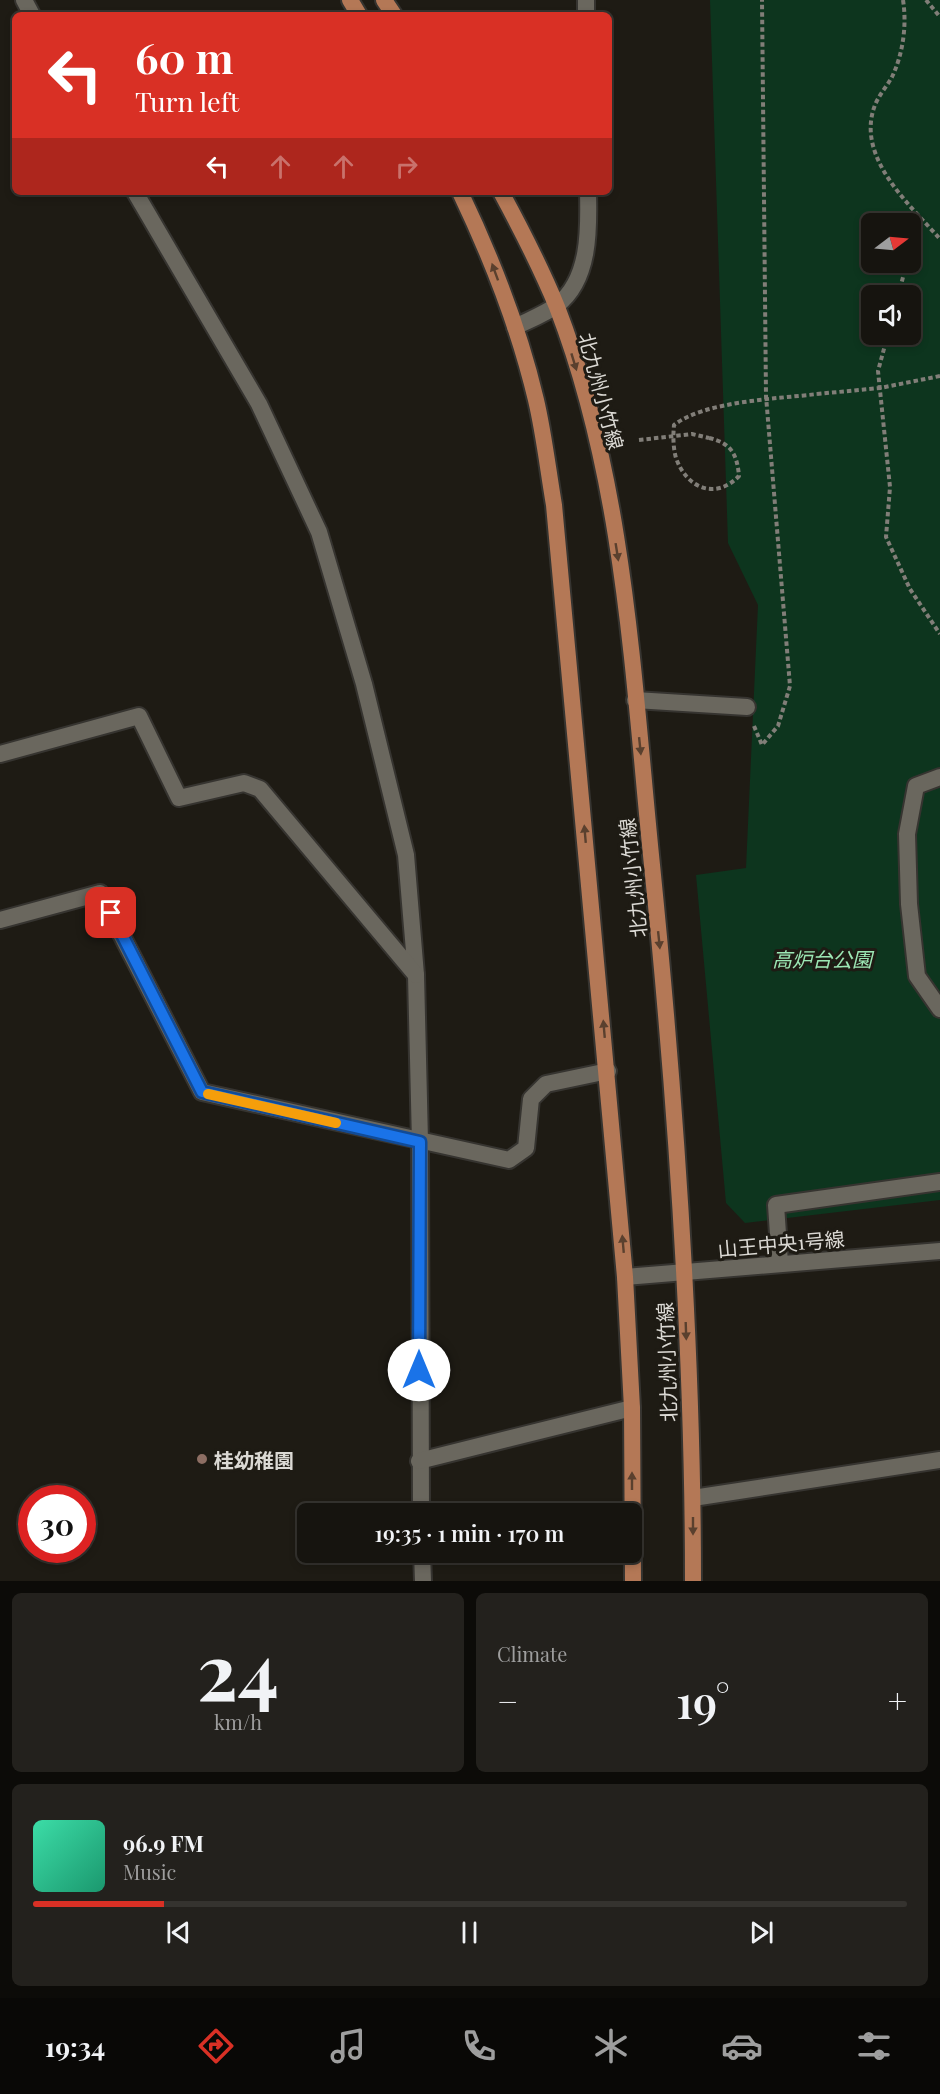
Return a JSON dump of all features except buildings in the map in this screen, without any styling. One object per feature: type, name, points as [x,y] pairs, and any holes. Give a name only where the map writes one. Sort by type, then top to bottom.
[{"type":"main road","name":"北九州小竹線","points":[[461,195],[484,241],[515,327],[536,401],[554,505],[608,1071],[625,1277],[632,1408],[633,1581]]},
{"type":"main road","name":"北九州小竹線","points":[[502,195],[556,306],[586,404],[609,501],[624,600],[666,1008],[683,1272],[693,1498],[693,1581]]},
{"type":"street","points":[[137,195],[260,404],[319,532],[364,684],[406,855],[416,975],[420,1142],[421,1503]]},
{"type":"street","points":[[515,327],[556,306],[569,294],[579,275],[585,254],[589,226],[588,195]]},
{"type":"street","points":[[635,700],[747,707]]},
{"type":"street","points":[[0,754],[139,716],[179,798],[244,783],[260,789],[416,975]]},
{"type":"street","points":[[940,777],[916,786],[907,834],[909,904],[917,976],[940,1009]]},
{"type":"street","points":[[0,920],[100,893],[202,1092],[508,1160],[526,1148],[531,1099],[546,1084],[608,1071]]},
{"type":"street","points":[[780,1263],[776,1206],[940,1182]]},
{"type":"street","name":"山王中央1号線","points":[[625,1277],[940,1251]]},
{"type":"street","points":[[419,1461],[632,1408]]},
{"type":"street","points":[[693,1498],[940,1461]]},
{"type":"street","points":[[422,1563],[423,1581]]},
{"type":"path","points":[[747,707],[762,745],[778,726],[790,686],[766,396],[762,0]]},
{"type":"path","points":[[903,0],[907,23],[893,74],[875,106],[872,142],[890,183],[917,213]]},
{"type":"path","points":[[926,0],[940,17]]},
{"type":"path","points":[[921,217],[940,239]]},
{"type":"path","points":[[885,345],[878,371],[890,487],[886,537],[910,589],[940,634]]},
{"type":"path","points":[[639,440],[692,434],[709,438],[732,448],[738,459],[739,476],[728,488],[713,491],[698,486],[684,473],[677,460],[673,442],[674,425],[687,414],[706,409],[817,394],[880,388],[940,376]]},
{"type":"green space","name":"高炉台公園","points":[[710,0],[940,0],[940,1200],[745,1223],[726,1203],[696,875],[746,868],[758,605],[728,543]]},
{"type":"slow traffic","points":[[208,1094],[336,1123]]},
{"type":"place","name":"桂幼稚園","points":[[202,1459]]},
{"type":"route","points":[[111,913],[202,1092],[420,1142],[419,1370]]}]
